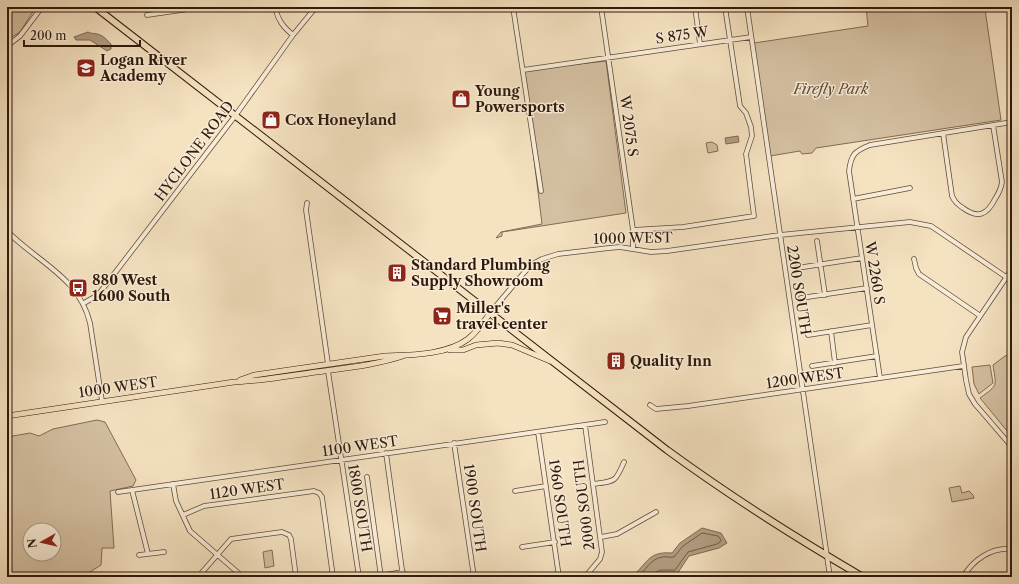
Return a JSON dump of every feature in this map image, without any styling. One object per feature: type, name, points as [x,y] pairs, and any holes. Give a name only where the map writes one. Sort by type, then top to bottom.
[{"type":"highway","points":[[95,7],[692,468],[809,546],[864,577]]},
{"type":"main road","name":"1000 WEST","points":[[234,382],[254,376],[328,364],[392,355],[406,355],[447,350],[469,338],[479,328],[490,313]]},
{"type":"main road","points":[[447,350],[463,350],[476,345],[498,343],[512,345],[556,364]]},
{"type":"main road","points":[[328,371],[329,369],[380,360],[392,355]]},
{"type":"main road","name":"1000 WEST","points":[[7,416],[234,382],[328,371],[386,362],[406,355]]},
{"type":"main road","points":[[248,381],[252,379],[324,369],[327,368],[328,364]]},
{"type":"street","points":[[7,46],[20,36],[42,7]]},
{"type":"street","points":[[147,15],[202,7]]},
{"type":"street","points":[[275,7],[284,28],[293,35]]},
{"type":"street","name":"HYCLONE ROAD","points":[[84,303],[98,295],[235,116],[293,35],[316,7]]},
{"type":"street","points":[[513,7],[541,191]]},
{"type":"street","name":"W 2075 S","points":[[601,7],[632,230],[632,249]]},
{"type":"street","points":[[695,7],[700,44]]},
{"type":"street","points":[[632,230],[683,227],[754,216],[746,154],[752,136],[751,127],[746,114],[740,106],[725,7]]},
{"type":"street","name":"2200 SOUTH","points":[[747,7],[830,577]]},
{"type":"street","points":[[1010,7],[1012,23]]},
{"type":"street","name":"S 875 W","points":[[522,70],[751,37]]},
{"type":"street","points":[[993,125],[1002,182],[1001,189],[991,207],[986,212],[971,214],[955,202],[952,196],[943,133],[993,125],[1012,122]]},
{"type":"street","name":"W 2260 S","points":[[880,378],[849,171],[850,161],[854,154],[860,149],[870,145],[943,133]]},
{"type":"street","points":[[853,199],[910,188]]},
{"type":"street","points":[[307,203],[306,210],[328,364]]},
{"type":"street","name":"1000 WEST","points":[[490,313],[531,265],[542,259],[558,254],[609,248],[651,252],[667,251],[780,235],[910,222],[931,226],[1012,281]]},
{"type":"street","points":[[7,231],[22,245],[65,279],[76,290],[84,303],[90,323],[102,401]]},
{"type":"street","points":[[817,241],[825,294]]},
{"type":"street","points":[[797,268],[862,258]]},
{"type":"street","points":[[914,259],[919,274],[980,315]]},
{"type":"street","points":[[1012,269],[966,336],[962,352],[963,366],[969,394],[975,404],[1012,447]]},
{"type":"street","points":[[801,298],[867,288]]},
{"type":"street","points":[[808,334],[872,325]]},
{"type":"street","points":[[831,331],[835,363]]},
{"type":"street","points":[[812,366],[877,356]]},
{"type":"street","name":"1200 WEST","points":[[650,405],[656,409],[682,407],[963,366]]},
{"type":"street","name":"1800 SOUTH","points":[[328,371],[359,577]]},
{"type":"street","name":"1100 WEST","points":[[118,492],[605,422]]},
{"type":"street","name":"2000 SOUTH","points":[[585,425],[602,552],[600,559],[585,577]]},
{"type":"street","name":"1960 SOUTH","points":[[538,432],[559,577]]},
{"type":"street","name":"1900 SOUTH","points":[[454,443],[474,577]]},
{"type":"street","points":[[372,577],[403,575],[386,453]]},
{"type":"street","points":[[593,484],[612,482],[617,478],[624,462]]},
{"type":"street","points":[[367,478],[381,576]]},
{"type":"street","points":[[173,484],[175,496],[182,515],[192,534],[243,577]]},
{"type":"street","points":[[514,491],[546,486]]},
{"type":"street","points":[[132,490],[148,554]]},
{"type":"street","name":"1120 WEST","points":[[182,515],[204,506],[314,491],[319,493],[322,497],[333,577]]},
{"type":"street","points":[[601,537],[617,534],[656,512]]},
{"type":"street","points":[[198,577],[232,539],[279,532],[286,533],[291,539],[296,577]]},
{"type":"street","points":[[522,546],[555,542]]},
{"type":"street","points":[[963,577],[968,568],[982,556],[996,550],[1012,549]]},
{"type":"street","points":[[139,555],[164,552]]},
{"type":"green space","points":[[7,7],[36,7],[20,32],[7,40]]},
{"type":"green space","name":"Firefly Park","points":[[866,7],[991,7],[985,9],[1001,120],[816,148],[812,153],[802,154],[800,151],[770,156],[754,43],[868,26]]},
{"type":"green space","points":[[606,61],[626,213],[502,232],[502,236],[496,238],[501,232],[542,224],[523,70]]},
{"type":"green space","points":[[712,142],[717,145],[718,151],[708,153],[706,143]]},
{"type":"green space","points":[[1012,355],[1012,437],[980,398],[995,384],[993,365],[1005,356]]},
{"type":"green space","points":[[990,365],[993,383],[979,394],[974,384],[972,367]]},
{"type":"green space","points":[[97,420],[105,422],[136,480],[133,486],[110,491],[114,548],[102,548],[101,565],[82,577],[7,577],[7,437],[30,433],[39,436],[53,429]]},
{"type":"green space","points":[[960,486],[962,493],[969,491],[974,498],[952,502],[949,488]]},
{"type":"green space","points":[[272,550],[274,566],[265,568],[263,552]]},
{"type":"water","points":[[88,32],[103,37],[111,44],[111,49],[107,51],[90,40],[76,40],[74,37]]},
{"type":"water","points":[[738,136],[739,142],[726,144],[725,138]]},
{"type":"water","points":[[702,528],[721,533],[727,543],[719,548],[689,556],[677,574],[658,575],[657,577],[631,577],[648,559],[657,554],[672,553],[680,543]]},
{"type":"place","name":"Logan River Academy","points":[[86,68]]},
{"type":"place","name":"Young Powersports","points":[[461,99]]},
{"type":"place","name":"Cox Honeyland","points":[[271,120]]},
{"type":"place","name":"Standard Plumbing Supply Showroom","points":[[397,273]]},
{"type":"place","name":"880 West 1600 South","points":[[78,288]]},
{"type":"place","name":"Miller's travel center","points":[[442,316]]},
{"type":"place","name":"Quality Inn","points":[[616,361]]}]
